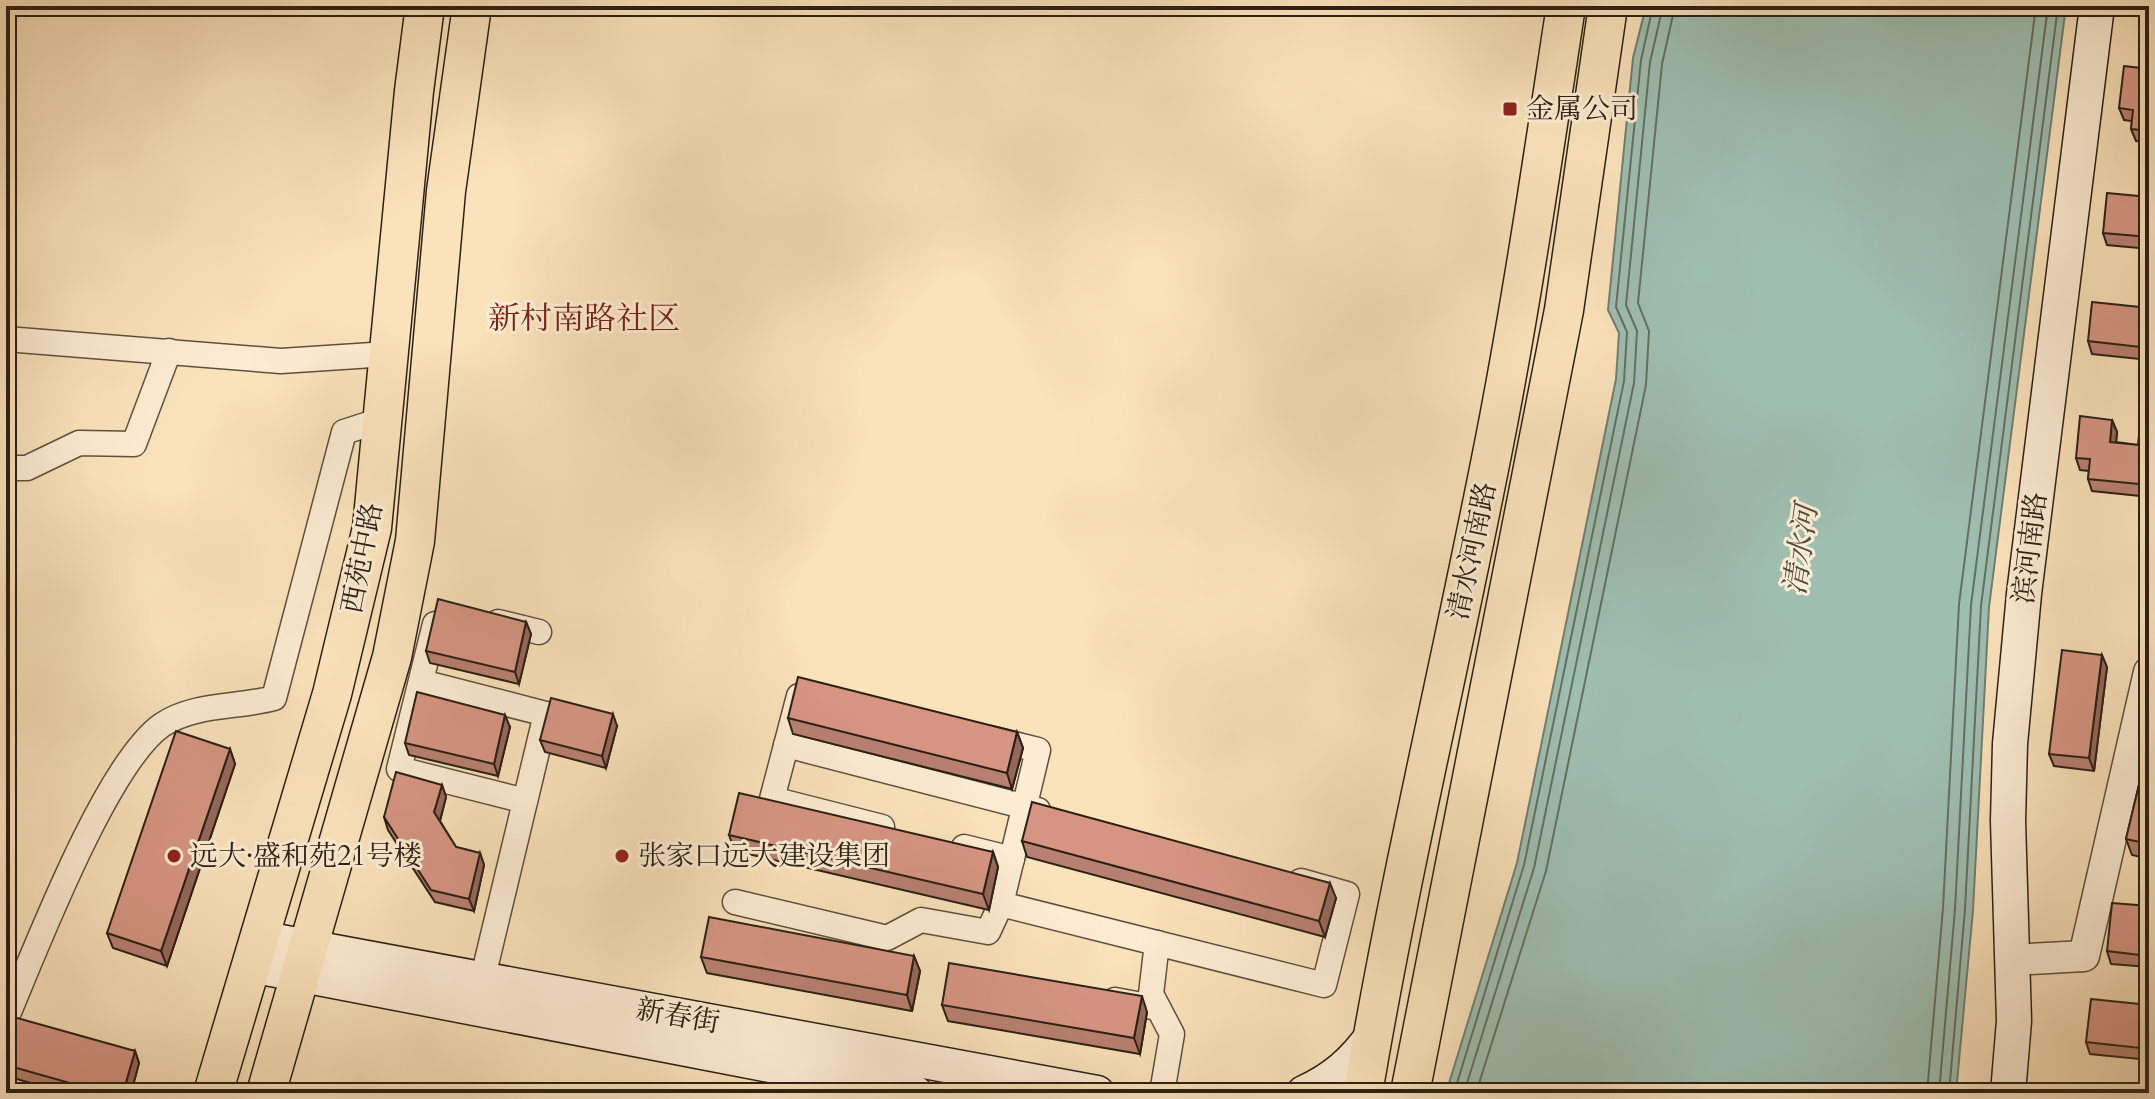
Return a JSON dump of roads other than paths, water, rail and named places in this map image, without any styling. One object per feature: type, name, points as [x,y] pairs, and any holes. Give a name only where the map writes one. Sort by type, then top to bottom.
[{"type":"main road","name":"西苑中路","points":[[213,1093],[354,610],[372,528],[425,6]]},
{"type":"main road","name":"西苑中路","points":[[266,1093],[392,657],[415,541],[446,191],[472,6]]},
{"type":"main road","name":"清水河南路","points":[[1410,1093],[1564,310],[1608,6]]},
{"type":"main road","name":"滨河南路","points":[[2029,1093],[2033,1012],[2021,960],[2008,821],[2016,684],[2097,6]]},
{"type":"main road","name":"滨河南路","points":[[2008,1093],[2021,960],[2029,687],[2110,6]]},
{"type":"main road","name":"清水河南路","points":[[1363,1093],[1524,284],[1562,7]]},
{"type":"main road","name":"新春街","points":[[255,952],[915,1093]]},
{"type":"main road","name":"新春街","points":[[305,962],[482,981],[1097,1093]]},
{"type":"main road","points":[[1304,1093],[1325,1083],[1355,1060],[1373,1035]]},
{"type":"street","points":[[6,339],[281,361],[388,354]]},
{"type":"street","points":[[6,468],[27,468],[79,443],[134,444],[169,351]]},
{"type":"street","points":[[6,1019],[59,896],[101,810],[144,741],[162,725],[185,713],[274,698],[344,432],[381,420]]},
{"type":"street","points":[[525,801],[399,769],[439,608],[539,632]]},
{"type":"street","points":[[2021,960],[2084,956],[2149,672]]},
{"type":"street","points":[[422,682],[556,711],[525,801],[482,981]]},
{"type":"street","points":[[816,692],[801,688],[772,799],[907,833]]},
{"type":"street","points":[[735,902],[887,938],[921,920],[988,932],[1001,904],[1038,750],[964,731]]},
{"type":"street","points":[[786,745],[1056,814]]},
{"type":"street","points":[[937,841],[1012,859]]},
{"type":"street","points":[[1001,904],[1324,985],[1347,894],[1270,873]]},
{"type":"street","points":[[1157,943],[1151,994],[1172,1034],[1162,1093]]},
{"type":"street","points":[[1096,997],[1158,1008]]},
{"type":"water","name":"清水河","points":[[1646,6],[2066,6],[1989,607],[1973,910],[1956,1093],[1446,1093],[1517,863],[1616,379],[1619,333],[1608,310],[1633,58]]},
{"type":"place","name":"金属公司","points":[[1510,109]]},
{"type":"place","name":"远大·盛和苑21号楼","points":[[174,856]]},
{"type":"place","name":"张家口远大建设集团","points":[[622,856]]},
{"type":"district","name":"新村南路社区","points":[[584,319]]}]
